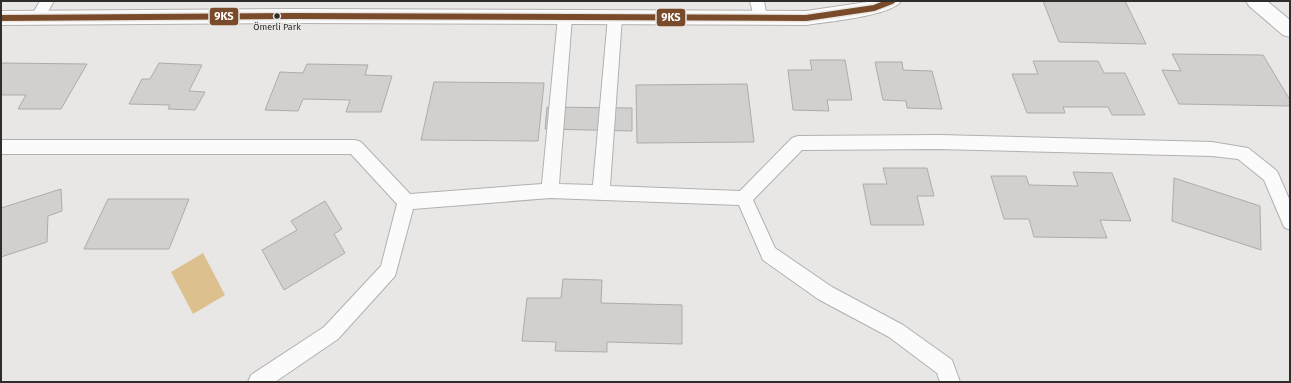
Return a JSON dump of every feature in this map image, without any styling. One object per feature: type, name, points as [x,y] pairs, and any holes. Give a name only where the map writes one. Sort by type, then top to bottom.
[{"type":"street","points":[[1,18],[293,16],[615,17],[759,9],[806,18],[892,1]]},
{"type":"street","points":[[1256,1],[1290,30]]},
{"type":"lane","points":[[37,18],[47,1]]},
{"type":"lane","points":[[550,191],[565,17]]},
{"type":"lane","points":[[600,194],[615,17]]},
{"type":"lane","points":[[406,202],[550,191],[744,198],[798,143],[940,142],[1212,149],[1242,153],[1271,176],[1290,222]]},
{"type":"lane","points":[[1,147],[356,147],[406,202]]},
{"type":"lane","points":[[744,198],[769,254],[825,293],[896,331],[945,367],[950,382]]},
{"type":"lane","points":[[258,382],[331,333],[389,270],[406,202]]},
{"type":"shaded area","points":[[203,253],[225,295],[193,314],[171,272]]},
{"type":"building","points":[[1043,1],[1125,1],[1146,44],[1059,42]]},
{"type":"building","points":[[1172,54],[1263,55],[1290,100],[1290,106],[1179,104],[1162,70],[1181,71]]},
{"type":"building","points":[[810,60],[845,60],[852,100],[827,100],[829,111],[793,110],[788,70],[812,70]]},
{"type":"building","points":[[1033,61],[1098,61],[1104,73],[1125,73],[1145,115],[1112,115],[1108,107],[1063,107],[1065,113],[1027,113],[1012,74],[1038,74]]},
{"type":"building","points":[[875,62],[902,62],[903,70],[932,71],[942,109],[907,108],[906,101],[883,100]]},
{"type":"building","points":[[1,63],[87,64],[61,109],[18,109],[26,95],[1,95]]},
{"type":"building","points":[[159,63],[202,65],[189,91],[205,92],[195,110],[168,109],[170,105],[129,104],[142,79],[150,79]]},
{"type":"building","points":[[307,64],[368,65],[365,75],[392,76],[381,112],[346,112],[350,100],[303,99],[298,111],[265,110],[280,72],[303,73]]},
{"type":"building","points":[[434,82],[544,83],[538,141],[421,140]]},
{"type":"building","points":[[747,84],[754,142],[637,143],[636,85]]},
{"type":"building","points":[[547,107],[632,108],[632,131],[545,129]]},
{"type":"building","points":[[883,168],[927,168],[934,196],[917,196],[924,225],[871,225],[863,184],[887,184]]},
{"type":"building","points":[[1073,172],[1112,173],[1131,221],[1100,220],[1107,238],[1034,237],[1029,219],[1004,219],[991,176],[1026,176],[1029,185],[1078,186]]},
{"type":"building","points":[[1174,178],[1260,206],[1261,250],[1172,221]]},
{"type":"building","points":[[61,189],[62,211],[48,216],[47,242],[1,257],[1,208]]},
{"type":"building","points":[[108,199],[189,199],[169,249],[84,249]]},
{"type":"building","points":[[325,201],[342,229],[334,234],[345,253],[284,290],[262,250],[297,230],[291,221]]},
{"type":"building","points":[[563,279],[602,280],[601,303],[682,305],[682,344],[607,342],[607,352],[555,351],[556,342],[522,341],[527,298],[561,298]]},
{"type":"transit line","name":"9KS","points":[[1,18],[293,16],[806,18],[874,8],[892,1]]},
{"type":"place","name":"Ömerli Park","points":[[277,16]]}]
